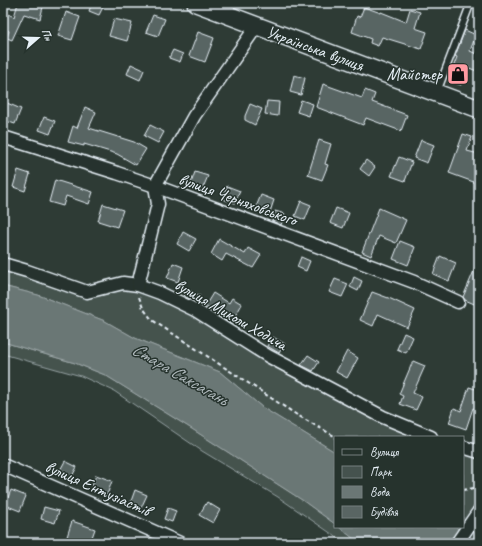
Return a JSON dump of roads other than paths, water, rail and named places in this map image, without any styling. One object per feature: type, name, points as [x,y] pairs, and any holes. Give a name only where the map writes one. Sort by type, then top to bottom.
[{"type":"street","name":"Українська вулиця","points":[[196,3],[479,109]]},
{"type":"street","points":[[138,285],[158,204],[155,186],[194,116],[256,26]]},
{"type":"street","name":"вулиця Черняховського","points":[[3,137],[155,186],[414,282],[458,302]]},
{"type":"street","name":"вулиця Миколи Ходича","points":[[3,264],[87,292],[123,283],[138,285],[160,293],[195,310],[268,356],[383,417],[429,436]]},
{"type":"street","points":[[464,447],[479,452]]},
{"type":"street","name":"вулиця Ентузіастів","points":[[3,465],[180,543]]},
{"type":"street","points":[[457,543],[479,512]]},
{"type":"lane","points":[[437,94],[470,5],[465,3]]},
{"type":"water","name":"Стара Саксагань","points":[[3,286],[38,295],[105,321],[135,338],[220,372],[263,408],[334,451],[334,523],[302,500],[105,375],[75,363],[3,342]]},
{"type":"water","points":[[340,528],[457,528],[471,543],[359,543]]},
{"type":"place","name":"Майстер","points":[[458,74]]}]
